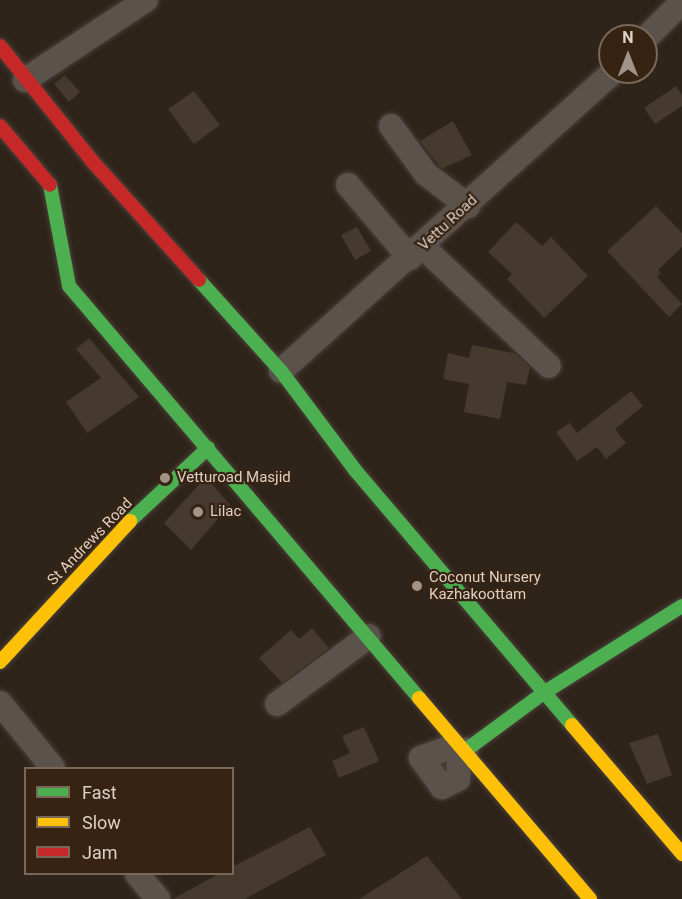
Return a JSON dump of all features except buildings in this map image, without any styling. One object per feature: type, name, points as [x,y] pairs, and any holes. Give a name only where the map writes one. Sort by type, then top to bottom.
[{"type":"main road","points":[[0,46],[25,80],[281,371],[356,470],[682,854]]},
{"type":"main road","points":[[0,126],[50,185],[69,286],[369,636],[463,753],[590,899]]},
{"type":"main road","name":"St Andrews Road","points":[[0,662],[136,515],[208,448]]},
{"type":"main road","points":[[463,753],[545,692],[682,606]]},
{"type":"street","points":[[25,80],[146,0]]},
{"type":"street","points":[[658,24],[674,5]]},
{"type":"street","name":"Vettu Road","points":[[281,371],[468,206],[600,84]]},
{"type":"street","points":[[391,126],[426,174],[468,206]]},
{"type":"street","points":[[348,185],[416,252],[549,366]]},
{"type":"street","points":[[277,704],[369,636]]},
{"type":"street","points":[[0,703],[52,767]]},
{"type":"street","points":[[139,875],[158,899]]},
{"type":"traffic: fast","points":[[50,185],[69,286],[419,698]]},
{"type":"traffic: fast","points":[[199,280],[281,371],[355,470],[572,725]]},
{"type":"traffic: fast","points":[[130,521],[208,448]]},
{"type":"traffic: fast","points":[[466,750],[545,692],[682,606]]},
{"type":"traffic: slow","points":[[0,662],[130,521]]},
{"type":"traffic: slow","points":[[419,698],[590,899]]},
{"type":"traffic: slow","points":[[572,725],[682,854]]},
{"type":"traffic: jam","points":[[0,46],[92,161],[199,280]]},
{"type":"traffic: jam","points":[[0,126],[50,185]]},
{"type":"place","name":"Vetturoad Masjid","points":[[165,478]]},
{"type":"place","name":"Lilac","points":[[198,512]]},
{"type":"place","name":"Coconut Nursery Kazhakoottam","points":[[417,586]]}]
